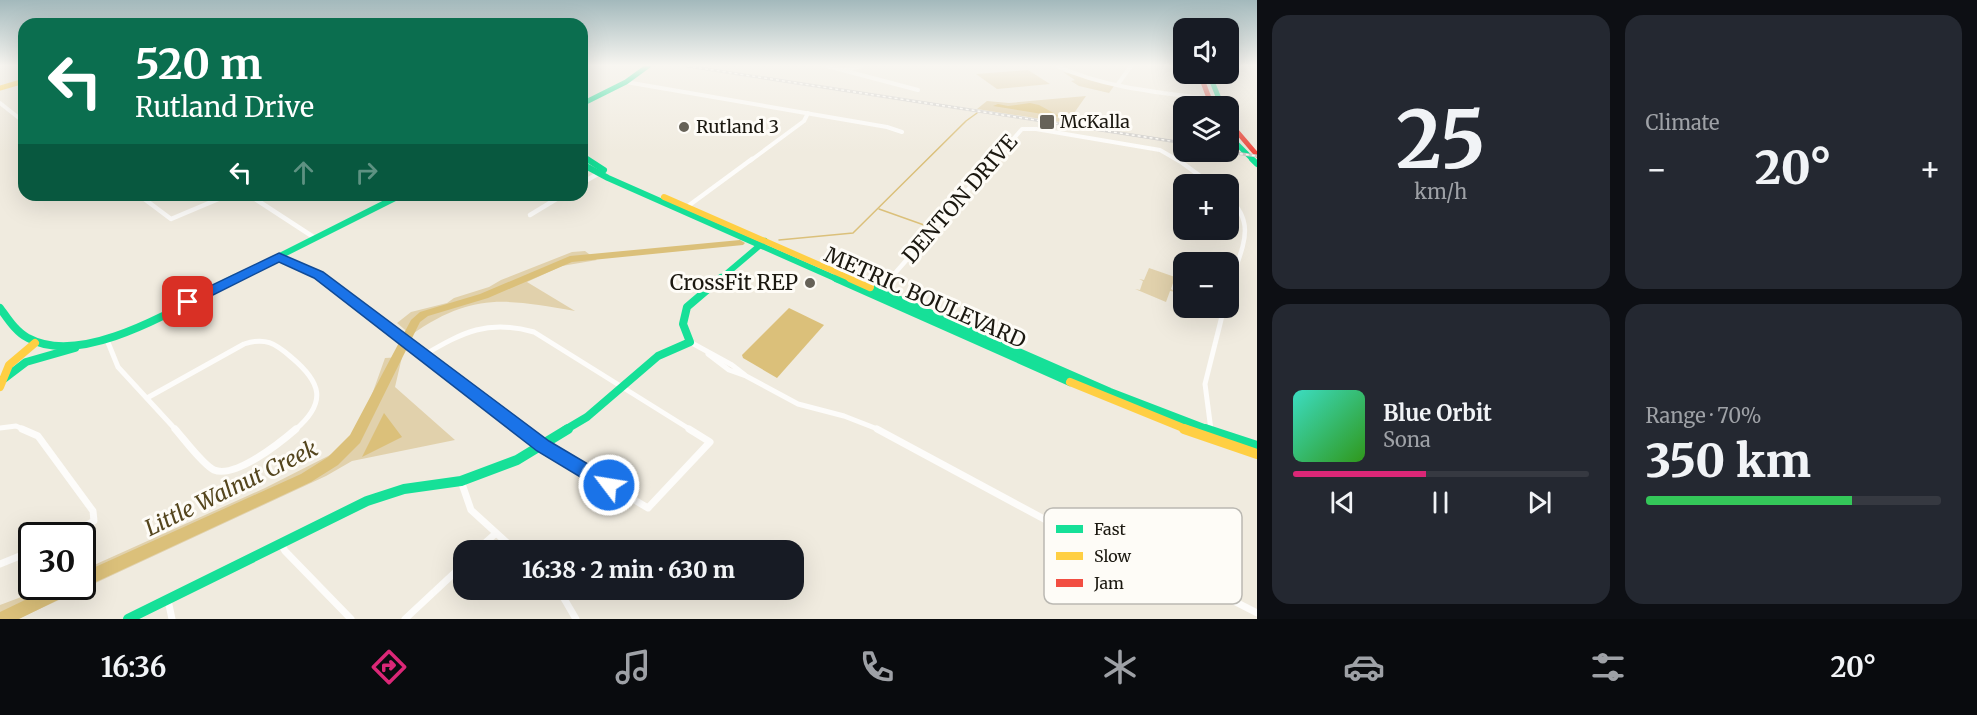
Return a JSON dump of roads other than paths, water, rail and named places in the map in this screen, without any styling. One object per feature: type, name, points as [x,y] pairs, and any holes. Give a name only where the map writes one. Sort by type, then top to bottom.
[{"type":"street","points":[[702,95],[902,132]]},
{"type":"street","points":[[0,103],[18,117]]},
{"type":"street","points":[[684,209],[804,121],[808,113]]},
{"type":"street","name":"DENTON DRIVE","points":[[877,293],[1022,129],[1160,150],[1197,174]]},
{"type":"street","points":[[1239,134],[1257,155]]},
{"type":"street","points":[[1239,146],[1257,165]]},
{"type":"street","name":"METRIC BOULEVARD","points":[[588,165],[1131,409],[1257,454]]},
{"type":"street","points":[[588,180],[601,172]]},
{"type":"street","points":[[147,201],[171,219],[214,201]]},
{"type":"street","points":[[258,201],[315,238]]},
{"type":"street","points":[[0,308],[3,317],[35,343],[55,346],[107,340],[389,201]]},
{"type":"street","points":[[530,215],[553,201]]},
{"type":"street","points":[[1239,209],[1246,216],[1248,226],[1239,257]]},
{"type":"street","points":[[762,243],[687,307],[682,317],[682,326],[690,342],[729,370],[746,376],[798,404],[844,416],[874,427],[1044,519]]},
{"type":"street","points":[[279,257],[318,275],[423,356],[543,446],[648,508],[710,442],[534,332],[507,325],[492,325],[460,334],[423,356]]},
{"type":"street","points":[[1211,436],[1205,384],[1222,318]]},
{"type":"street","points":[[107,340],[118,366],[147,398],[212,469],[224,472],[240,468],[300,426],[309,415],[317,397],[314,377],[274,342],[261,339],[244,344],[147,398]]},
{"type":"street","points":[[128,619],[367,501],[404,489],[461,481],[517,460],[587,417],[658,356],[690,342]]},
{"type":"street","points":[[1,384],[9,365],[35,343]]},
{"type":"street","points":[[1,384],[26,362],[86,344]]},
{"type":"street","points":[[0,428],[16,426],[38,436],[93,511],[92,522]]},
{"type":"street","name":"METRIC BOULEVARD","points":[[1211,436],[1257,446]]},
{"type":"street","points":[[461,481],[471,510],[502,540]]},
{"type":"street","points":[[488,540],[495,534]]},
{"type":"street","points":[[281,544],[351,619]]},
{"type":"street","points":[[0,564],[18,557]]},
{"type":"street","points":[[405,619],[453,574]]},
{"type":"street","points":[[168,600],[172,619]]},
{"type":"street","points":[[564,600],[576,619]]},
{"type":"street","points":[[1239,604],[1257,613]]},
{"type":"waterway","name":"Little Walnut Creek","points":[[779,240],[853,233],[966,121],[977,113]]},
{"type":"waterway","name":"Little Walnut Creek","points":[[879,209],[924,225]]},
{"type":"waterway","name":"Little Walnut Creek","points":[[96,575],[306,478],[333,461],[355,439],[416,320],[424,314],[484,296],[570,259],[740,243]]},
{"type":"waterway","name":"Little Walnut Creek","points":[[2,619],[42,600]]},
{"type":"railway","points":[[873,95],[1173,141]]},
{"type":"railway","points":[[1239,154],[1257,156]]},
{"type":"place","name":"McKalla","points":[[1047,122]]},
{"type":"place","name":"Rutland 3","points":[[684,127]]},
{"type":"place","name":"CrossFit REP","points":[[810,283]]}]
